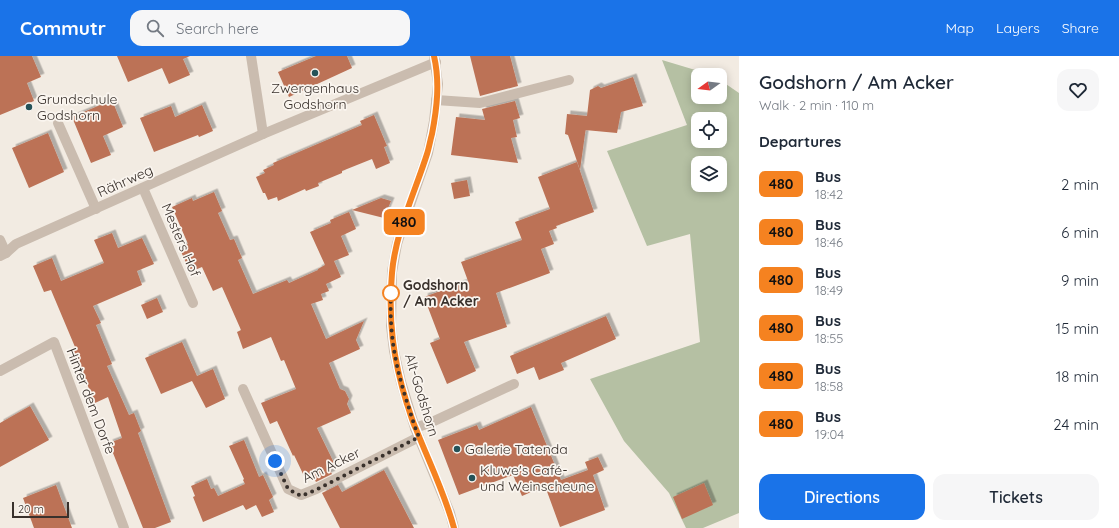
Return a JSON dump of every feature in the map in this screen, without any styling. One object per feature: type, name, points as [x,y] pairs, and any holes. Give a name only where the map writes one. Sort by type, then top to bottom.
[{"type":"street","points":[[252,56],[263,134]]},
{"type":"street","name":"Rährweg","points":[[3,254],[16,244],[435,59]]},
{"type":"street","name":"Alt-Godshorn","points":[[435,59],[438,84],[434,121],[428,153],[404,222],[392,272],[391,326],[394,351],[401,382],[417,432],[450,512],[454,528]]},
{"type":"street","points":[[436,100],[480,103],[569,80]]},
{"type":"street","points":[[58,123],[96,209]]},
{"type":"street","name":"Mesters Hof","points":[[143,188],[193,303]]},
{"type":"street","points":[[0,240],[3,254]]},
{"type":"street","name":"Hinter dem Dorfe","points":[[0,371],[54,342],[124,528]]},
{"type":"street","points":[[417,432],[432,422],[514,384]]},
{"type":"street","name":"Am Acker","points":[[243,389],[288,489],[301,496],[316,490],[417,432]]},
{"type":"green space","points":[[662,60],[691,69],[691,104],[727,104],[727,85],[739,93],[739,513],[703,528],[686,528],[669,493],[624,441],[590,379],[700,342],[690,234],[647,246],[607,151],[687,125]]},
{"type":"building","points":[[0,56],[32,56],[41,77],[27,83],[34,101],[0,115]]},
{"type":"building","points":[[117,56],[190,56],[183,59],[190,75],[169,84],[162,68],[128,82]]},
{"type":"building","points":[[316,56],[347,56],[352,68],[289,97],[278,72]]},
{"type":"building","points":[[470,56],[510,56],[518,86],[480,96]]},
{"type":"building","points":[[633,77],[643,106],[621,112],[617,133],[586,130],[580,170],[568,135],[565,134],[567,114],[587,116],[590,90],[598,86],[601,88]]},
{"type":"building","points":[[112,100],[123,127],[103,136],[111,155],[91,163],[72,117]]},
{"type":"building","points":[[515,101],[520,118],[513,120],[517,137],[511,138],[518,163],[451,155],[456,117],[485,120],[482,109]]},
{"type":"building","points":[[202,105],[213,131],[199,137],[198,135],[154,152],[140,118],[171,106],[175,117]]},
{"type":"building","points":[[374,115],[387,146],[384,147],[390,163],[376,169],[372,159],[342,171],[342,173],[318,183],[319,186],[306,191],[305,189],[278,201],[277,197],[268,200],[256,177],[265,173],[263,170],[274,165],[273,163],[362,125],[360,121]]},
{"type":"building","points":[[48,133],[64,172],[29,188],[12,148]]},
{"type":"building","points":[[577,162],[594,212],[556,226],[557,228],[549,231],[554,244],[541,249],[550,273],[496,293],[507,327],[464,342],[476,371],[447,384],[430,343],[440,339],[424,297],[468,281],[461,262],[522,240],[515,222],[550,209],[538,177]]},
{"type":"building","points":[[467,180],[470,196],[454,199],[451,183]]},
{"type":"building","points":[[214,192],[222,211],[218,213],[230,240],[234,239],[242,258],[238,260],[253,294],[287,280],[289,283],[318,270],[325,265],[310,232],[331,223],[330,220],[349,212],[356,229],[341,236],[349,255],[334,261],[341,277],[326,284],[329,291],[321,294],[323,300],[311,304],[326,339],[364,321],[356,340],[360,349],[329,363],[340,389],[345,391],[349,399],[347,404],[351,413],[317,428],[334,463],[327,466],[332,474],[316,482],[309,474],[304,476],[277,421],[270,424],[261,403],[296,389],[284,360],[281,361],[271,337],[243,349],[237,332],[241,330],[222,287],[213,291],[202,267],[190,272],[179,247],[188,244],[172,207],[192,198],[193,201]]},
{"type":"building","points":[[381,198],[391,201],[384,218],[352,210]]},
{"type":"building","points":[[112,233],[118,248],[142,238],[154,264],[137,271],[142,285],[93,306],[101,323],[96,325],[112,364],[107,366],[129,415],[134,413],[141,431],[138,433],[171,522],[155,528],[143,528],[109,443],[122,438],[108,397],[95,403],[72,348],[75,347],[51,290],[44,292],[33,266],[52,258],[61,281],[104,263],[94,240]]},
{"type":"building","points":[[157,298],[163,312],[147,319],[141,305]]},
{"type":"building","points":[[606,316],[616,339],[561,363],[564,370],[539,380],[534,367],[517,374],[510,356]]},
{"type":"building","points":[[182,342],[197,376],[213,369],[225,399],[206,408],[192,381],[161,394],[145,358]]},
{"type":"building","points":[[30,406],[49,440],[0,467],[0,423]]},
{"type":"building","points":[[531,407],[561,480],[588,470],[585,462],[598,457],[604,470],[593,475],[605,510],[560,527],[545,486],[522,496],[513,475],[459,495],[438,440],[477,425],[479,430]]},
{"type":"building","points":[[244,440],[259,477],[263,475],[273,497],[269,500],[274,512],[262,517],[256,505],[246,510],[243,505],[203,522],[193,497],[195,496],[191,486],[207,479],[211,489],[214,488],[218,496],[245,484],[229,446]]},
{"type":"building","points":[[384,470],[414,528],[340,528],[322,493],[338,485],[342,492]]},
{"type":"building","points":[[704,483],[713,505],[682,519],[673,497]]},
{"type":"building","points":[[56,485],[72,528],[34,528],[23,498]]},
{"type":"bus line","name":"480","points":[[434,56],[438,84],[434,121],[428,153],[404,222],[392,272],[391,326],[394,351],[401,382],[415,428],[450,512],[454,528]]},
{"type":"place","name":"Zwergenhaus Godshorn","points":[[315,73]]},
{"type":"place","name":"Grundschule Godshorn","points":[[29,107]]},
{"type":"place","name":"Godshorn / Am Acker","points":[[391,293]]},
{"type":"place","name":"Galerie Tatenda","points":[[457,449]]},
{"type":"place","name":"Kluwe's Café- und Weinscheune","points":[[472,478]]},
{"type":"route","points":[[275,461],[288,489],[301,496],[316,490],[419,437],[401,382],[394,351],[391,326],[391,293]]}]
